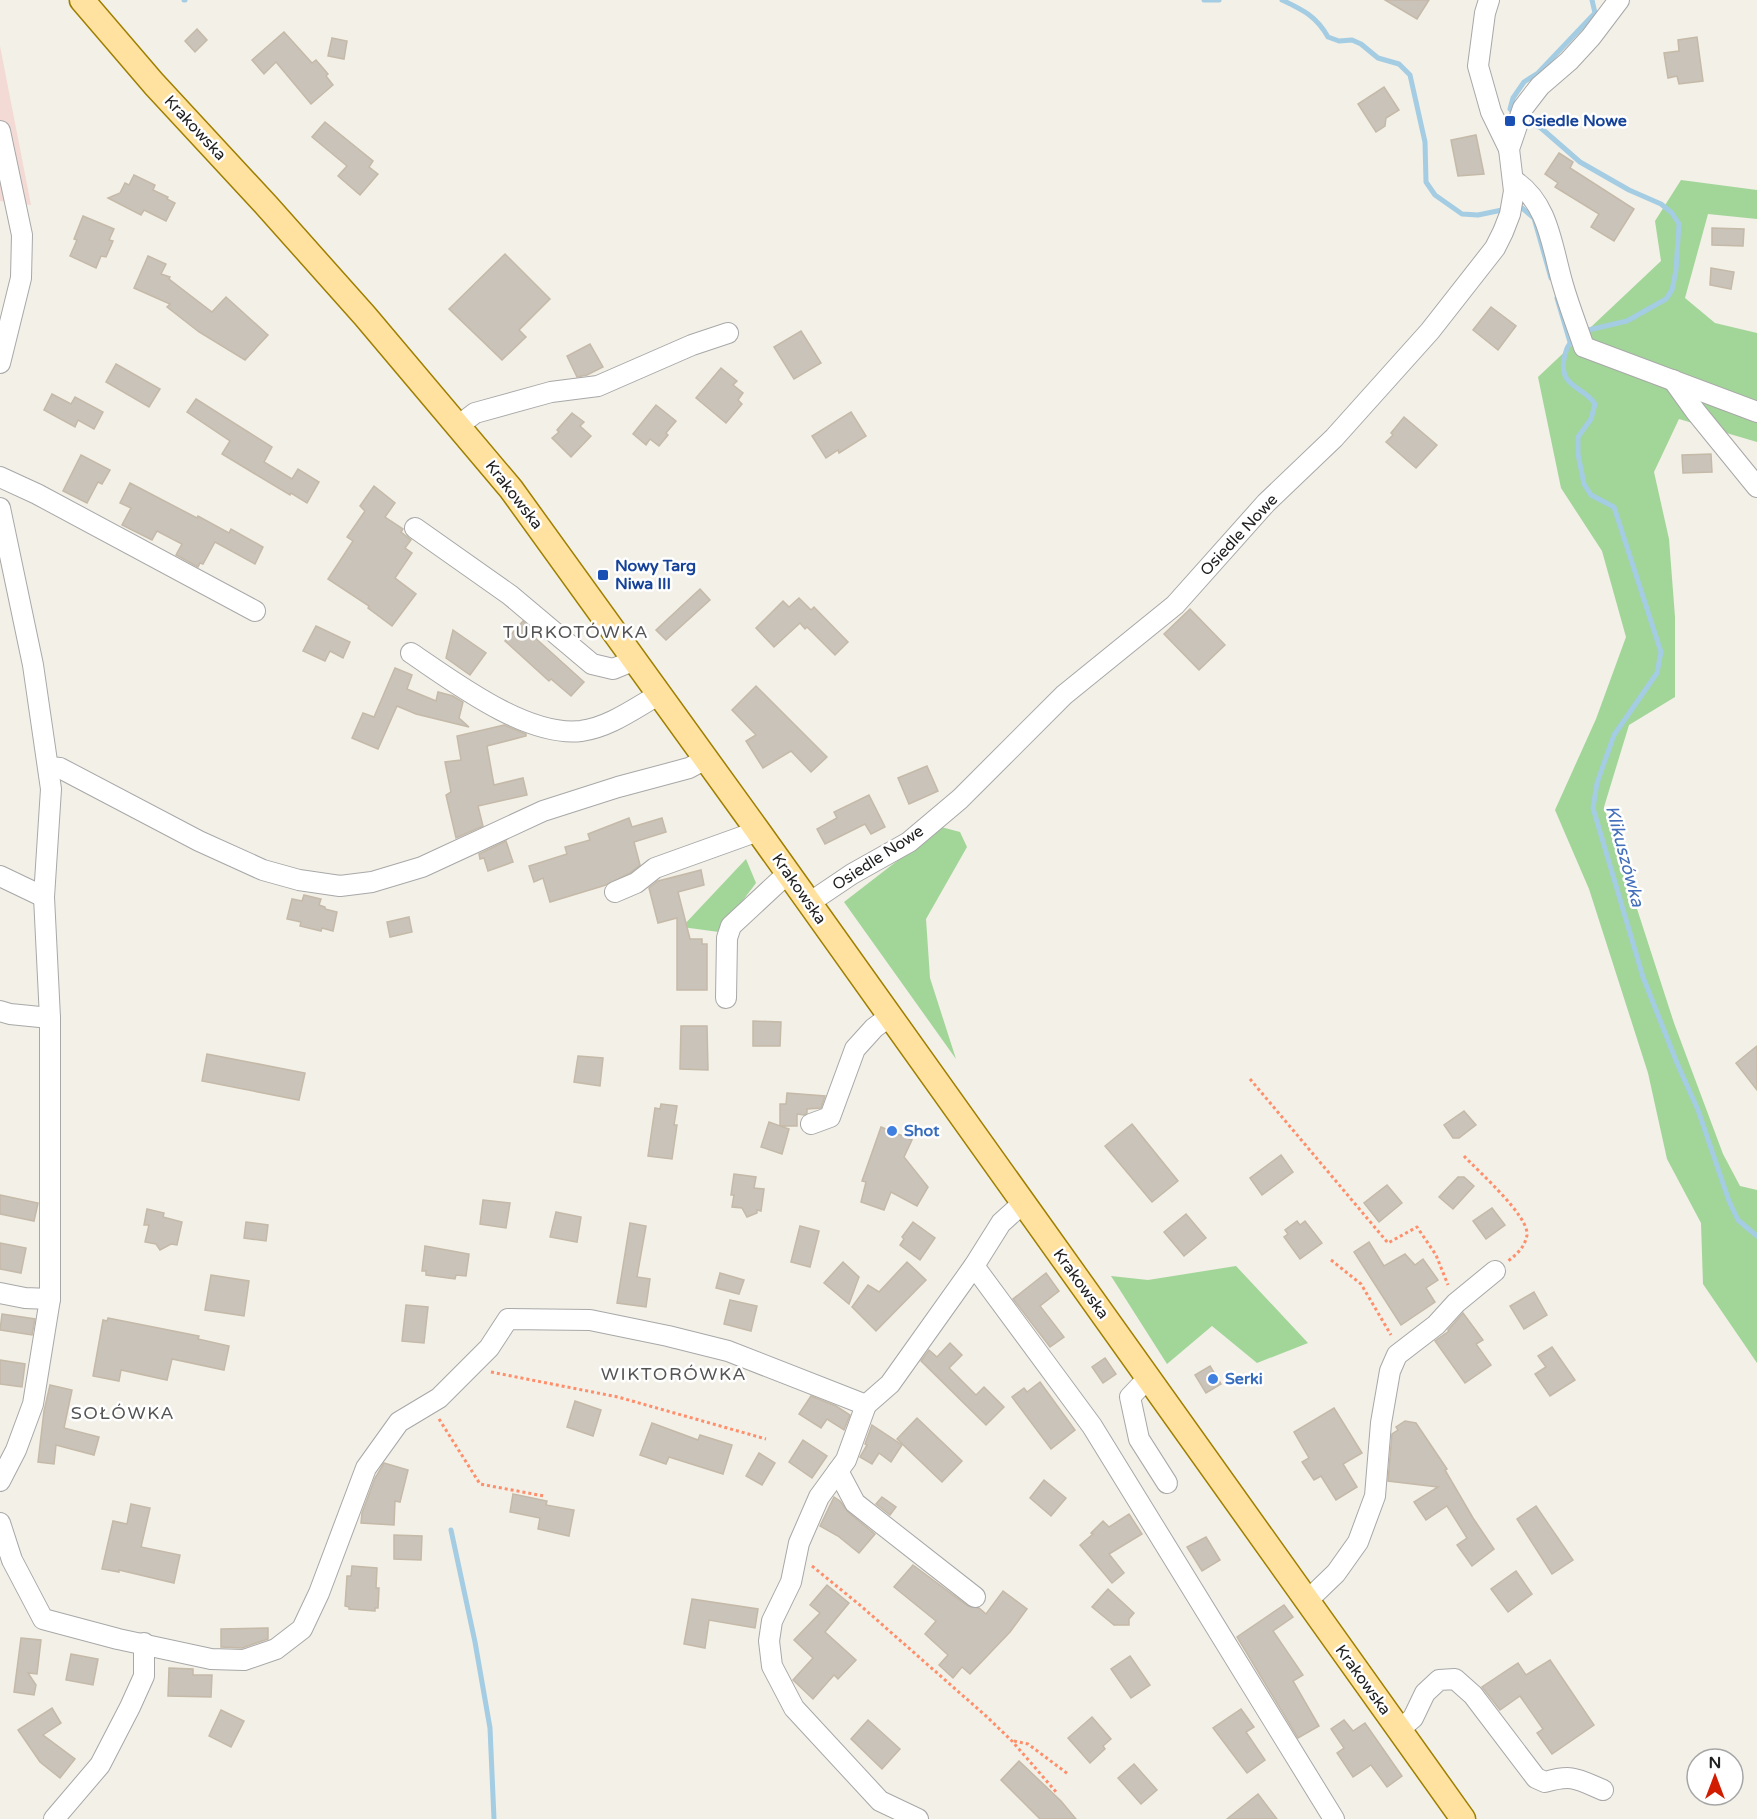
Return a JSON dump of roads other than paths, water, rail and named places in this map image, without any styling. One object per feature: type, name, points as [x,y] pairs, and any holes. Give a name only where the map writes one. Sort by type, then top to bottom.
[{"type":"main road","name":"Krakowska","points":[[82,0],[154,84],[267,206],[357,308],[511,489],[758,831],[1462,1819]]},
{"type":"street","points":[[1489,0],[1485,13],[1479,66],[1491,112],[1509,148]]},
{"type":"street","name":"Osiedle Nowe","points":[[809,903],[852,874],[909,842],[960,799],[1064,695],[1175,605],[1266,504],[1334,438],[1430,332],[1495,248],[1511,208],[1513,180],[1509,148],[1523,108],[1540,86],[1569,61],[1591,37],[1619,0]]},
{"type":"street","points":[[0,131],[5,178],[22,236],[21,278],[0,363]]},
{"type":"street","points":[[1513,180],[1527,188],[1544,215],[1563,287],[1584,346],[1757,412]]},
{"type":"street","points":[[458,426],[475,413],[551,392],[598,386],[692,345],[728,333]]},
{"type":"street","points":[[1673,380],[1757,487]]},
{"type":"street","points":[[0,477],[37,494],[255,611]]},
{"type":"street","points":[[0,508],[33,665],[50,767],[51,789],[44,897],[50,1018],[50,1299],[33,1404],[16,1450],[0,1481]]},
{"type":"street","points":[[415,528],[510,595],[592,664],[613,669],[635,660]]},
{"type":"street","points":[[411,653],[475,696],[514,716],[551,729],[581,731],[597,727],[660,694]]},
{"type":"street","points":[[50,767],[60,768],[199,841],[263,870],[298,880],[340,886],[372,882],[422,867],[543,811],[618,787],[689,768],[706,759]]},
{"type":"street","points":[[615,892],[636,883],[654,868],[758,831]]},
{"type":"street","points":[[726,998],[728,938],[732,926],[788,873]]},
{"type":"street","points":[[0,876],[44,897]]},
{"type":"street","points":[[0,1011],[50,1018]]},
{"type":"street","points":[[811,1124],[830,1117],[855,1048],[874,1028],[890,1016]]},
{"type":"street","points":[[918,1819],[880,1801],[794,1708],[772,1666],[769,1641],[772,1621],[791,1582],[799,1543],[819,1497],[846,1460],[866,1405],[890,1384],[974,1266],[1001,1223],[1023,1203]]},
{"type":"street","points":[[974,1266],[1092,1426],[1334,1819]]},
{"type":"street","points":[[1307,1601],[1336,1573],[1358,1542],[1375,1496],[1381,1423],[1390,1371],[1397,1355],[1436,1325],[1456,1303],[1495,1271]]},
{"type":"street","points":[[0,1293],[25,1298],[50,1299]]},
{"type":"street","points":[[0,1522],[12,1560],[43,1619],[118,1639],[211,1659],[244,1660],[276,1649],[302,1629],[319,1593],[366,1468],[399,1422],[439,1398],[489,1348],[508,1319],[590,1320],[728,1351],[866,1405]]},
{"type":"street","points":[[1148,1378],[1130,1397],[1139,1439],[1167,1483]]},
{"type":"street","points":[[838,1471],[855,1503],[975,1597]]},
{"type":"street","points":[[55,1818],[100,1765],[130,1707],[144,1676],[144,1643]]},
{"type":"street","points":[[1400,1730],[1413,1718],[1425,1693],[1439,1680],[1455,1679],[1473,1695],[1536,1778],[1545,1782],[1562,1777],[1572,1777],[1602,1790]]},
{"type":"waterway","points":[[1204,0],[1219,0]]},
{"type":"waterway","points":[[1282,0],[1308,14],[1328,37],[1339,41],[1352,40],[1361,44],[1378,58],[1399,64],[1410,75],[1425,142],[1426,182],[1435,195],[1462,214],[1478,215],[1507,209]]},
{"type":"waterway","name":"Klikuszówka","points":[[1511,110],[1513,98],[1524,82],[1538,73],[1595,13],[1592,0]]},
{"type":"waterway","name":"Klikuszówka","points":[[1528,122],[1541,128],[1580,162],[1629,190],[1661,204],[1672,213],[1679,224],[1676,270],[1672,290],[1666,299],[1627,321],[1584,331]]},
{"type":"waterway","points":[[1516,208],[1522,208],[1534,218],[1551,278]]},
{"type":"waterway","points":[[1557,298],[1570,342]]},
{"type":"waterway","name":"Klikuszówka","points":[[1575,338],[1569,344],[1565,356],[1563,369],[1565,376],[1595,404],[1591,419],[1578,437],[1578,454],[1584,484],[1591,495],[1614,507],[1661,652],[1657,673],[1614,735],[1597,783],[1593,808],[1643,977],[1698,1110],[1729,1201],[1738,1220],[1757,1236]]},
{"type":"waterway","points":[[451,1530],[475,1642],[490,1728],[494,1819]]},
{"type":"place","name":"Osiedle Nowe","points":[[1510,121]]},
{"type":"place","name":"Nowy Targ Niwa III","points":[[603,575]]},
{"type":"place","name":"Shot","points":[[892,1131]]},
{"type":"place","name":"Serki","points":[[1213,1379]]},
{"type":"district","name":"TURKOTÓWKA","points":[[576,632]]},
{"type":"district","name":"WIKTORÓWKA","points":[[674,1374]]},
{"type":"district","name":"SOŁÓWKA","points":[[123,1413]]}]
